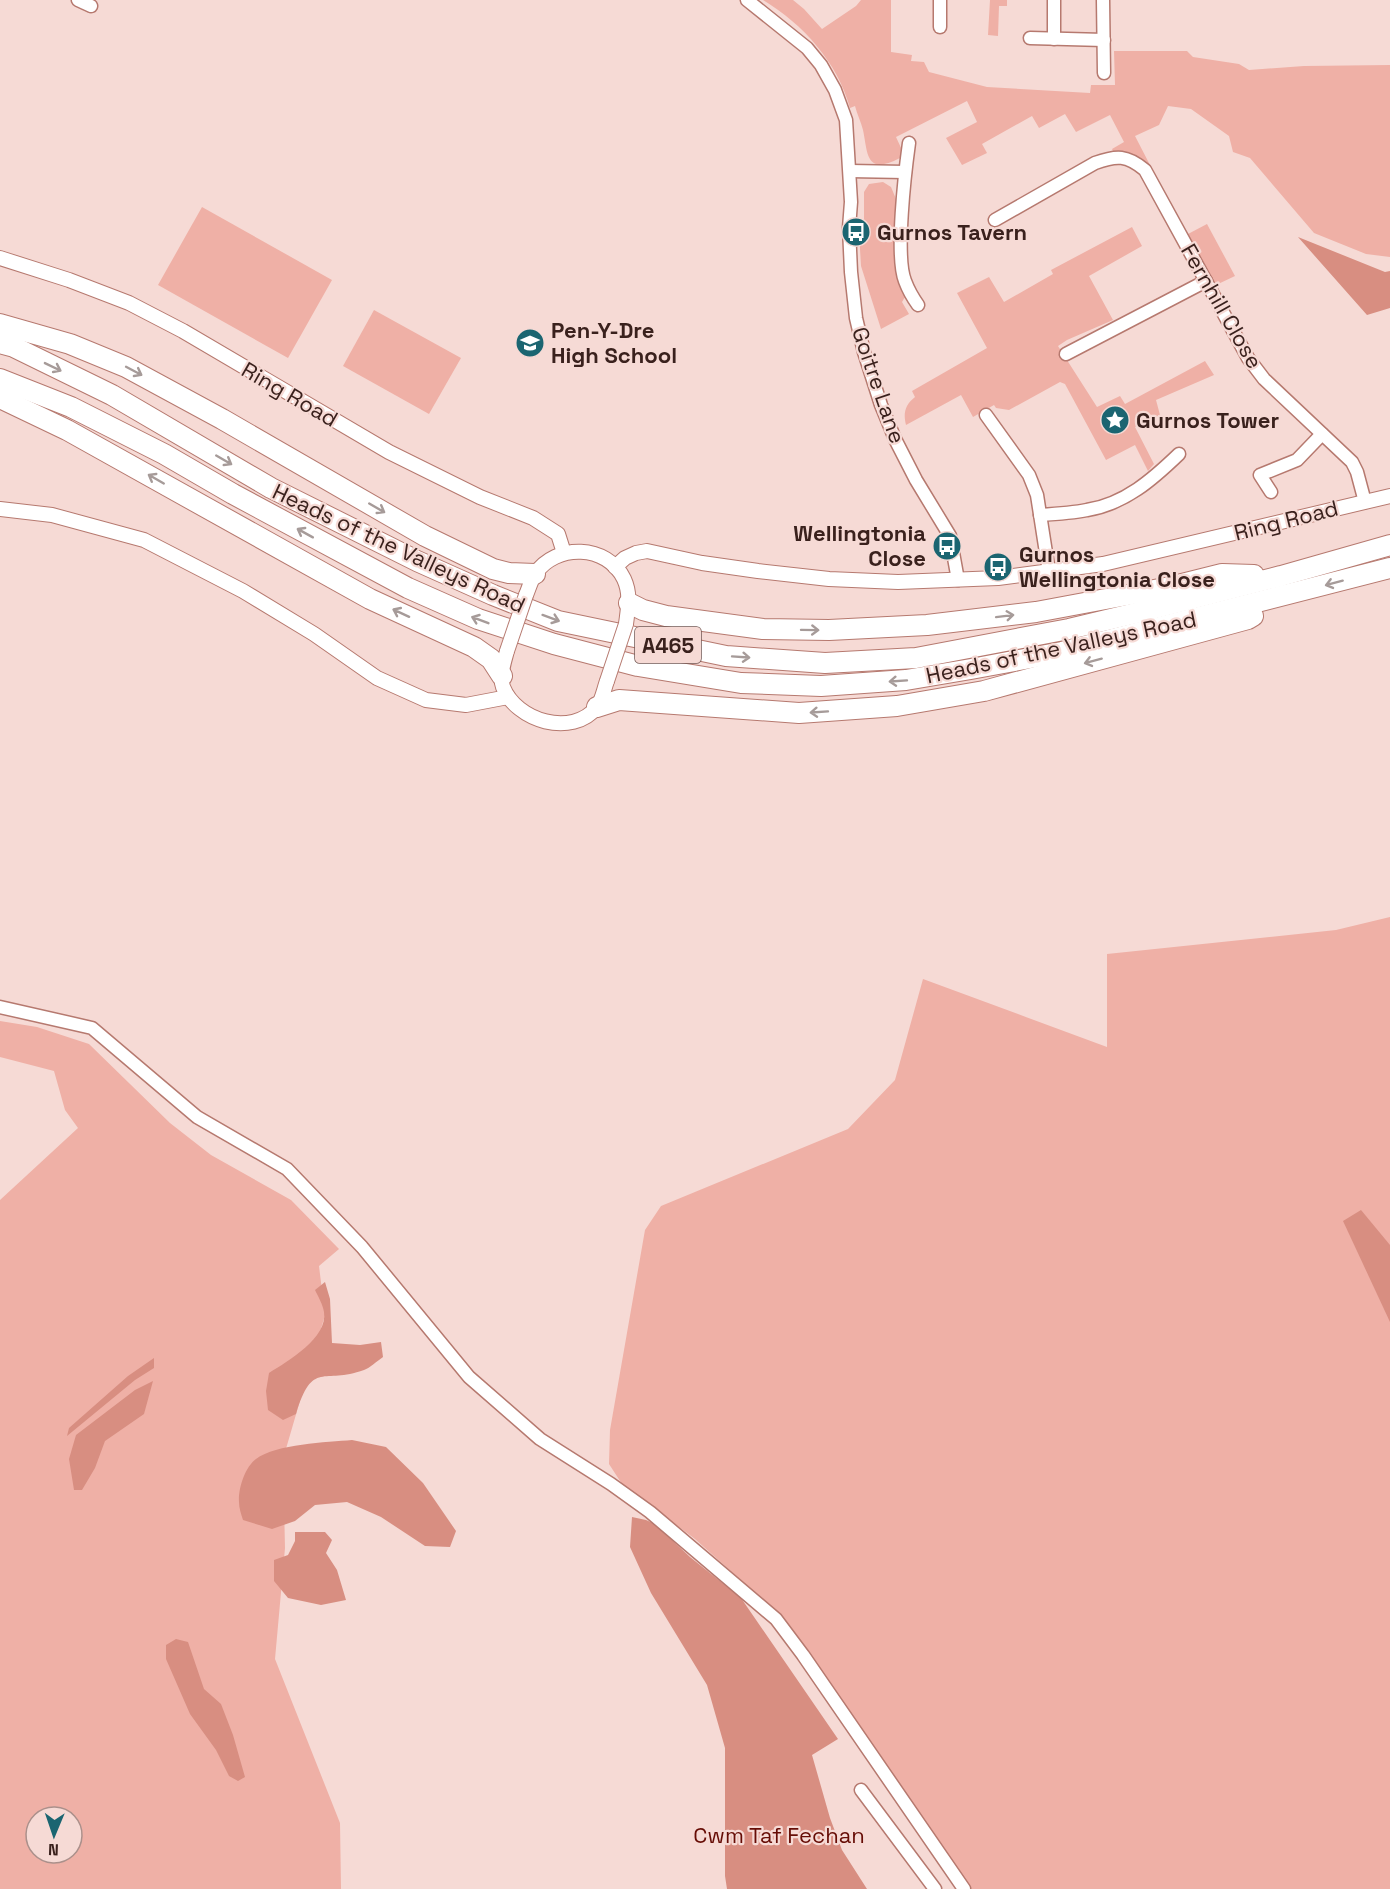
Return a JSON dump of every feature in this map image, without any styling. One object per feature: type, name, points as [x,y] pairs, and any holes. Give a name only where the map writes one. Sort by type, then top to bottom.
[{"type":"highway","points":[[0,324],[70,345],[126,367],[222,419],[425,536],[493,569],[509,573],[535,574]]},
{"type":"highway","name":"Heads of the Valleys Road","points":[[0,343],[14,347],[112,395],[271,488],[417,561],[493,595],[558,621],[715,654],[825,663],[916,658],[1069,628],[1281,576],[1390,545]]},
{"type":"highway","name":"Heads of the Valleys Road","points":[[0,379],[71,407],[154,449],[408,588],[478,619],[554,644],[649,668],[741,683],[821,686],[906,680],[1062,652],[1390,568]]},
{"type":"highway","points":[[0,398],[67,430],[370,599],[474,646],[491,660],[502,676]]},
{"type":"highway","points":[[629,603],[643,610],[688,619],[763,629],[829,630],[927,625],[1036,612],[1170,587],[1222,574],[1281,576]]},
{"type":"highway","points":[[597,707],[619,700],[799,713],[897,706],[984,690],[1248,619],[1286,596]]},
{"type":"street","points":[[78,0],[91,6]]},
{"type":"street","name":"Goitre Lane","points":[[747,0],[800,42],[821,65],[835,90],[846,120],[850,171],[851,272],[856,318],[864,352],[895,439],[950,537],[958,580]]},
{"type":"street","points":[[940,0],[940,27]]},
{"type":"street","points":[[1054,0],[1054,39]]},
{"type":"street","points":[[1104,0],[1104,73]]},
{"type":"street","points":[[1030,38],[1104,40]]},
{"type":"street","points":[[909,143],[905,172],[902,256],[904,279],[918,306]]},
{"type":"street","name":"Fernhill Close","points":[[995,220],[1095,164],[1110,158],[1134,161],[1145,170],[1248,358],[1264,379],[1352,462],[1358,472],[1365,502]]},
{"type":"street","points":[[850,171],[905,172]]},
{"type":"street","name":"Ring Road","points":[[0,258],[69,280],[129,303],[389,452],[480,497],[532,518],[558,534],[564,553]]},
{"type":"street","points":[[1066,354],[1206,281]]},
{"type":"street","points":[[986,415],[1029,475],[1037,495],[1049,572]]},
{"type":"street","points":[[1271,492],[1260,475],[1297,460],[1322,434]]},
{"type":"street","points":[[1040,515],[1089,510],[1112,503],[1150,481],[1179,454]]},
{"type":"street","name":"Ring Road","points":[[615,567],[625,558],[647,551],[758,571],[866,581],[958,580],[1049,572],[1103,564],[1390,496]]},
{"type":"street","points":[[0,509],[52,515],[144,540],[243,591],[314,634],[377,678],[426,700],[466,705],[508,697]]},
{"type":"street","points":[[589,552],[606,559],[623,578],[629,595],[629,603],[626,624],[597,707],[584,717],[558,723],[539,720],[521,711],[508,697],[502,676],[507,651],[525,595],[535,574],[549,560],[564,553],[589,552]]},
{"type":"street","points":[[0,1007],[92,1028],[197,1117],[286,1169],[362,1247],[469,1377],[540,1439],[650,1512],[776,1620],[804,1655],[962,1888]]},
{"type":"street","points":[[861,1790],[935,1889]]},
{"type":"shaded area","points":[[763,0],[793,0],[822,29],[856,6],[861,0],[891,0],[891,52],[912,55],[911,61],[924,62],[929,72],[987,87],[1090,93],[1091,85],[1115,85],[1114,51],[1187,51],[1193,57],[1239,64],[1249,70],[1304,66],[1390,65],[1390,257],[1366,254],[1314,233],[1250,158],[1233,152],[1229,136],[1191,109],[1168,106],[1159,125],[1135,136],[1151,167],[1134,156],[1114,153],[1112,149],[1124,142],[1110,115],[1076,132],[1065,114],[1039,128],[1032,116],[982,144],[987,153],[962,165],[946,138],[977,122],[967,101],[896,137],[902,150],[900,158],[889,163],[874,163],[868,154],[855,106],[850,108],[828,60],[792,21]]},
{"type":"shaded area","points":[[990,0],[1007,0],[1007,6],[999,6],[998,36],[988,35]]},
{"type":"shaded area","points":[[883,182],[891,187],[896,199],[895,267],[905,297],[902,302],[909,314],[881,329],[861,266],[859,232],[864,223],[864,192],[869,184]]},
{"type":"shaded area","points":[[202,207],[332,280],[288,358],[158,285]]},
{"type":"shaded area","points":[[1207,224],[1235,276],[1216,285],[1188,234]]},
{"type":"shaded area","points":[[1132,227],[1142,246],[1089,276],[1113,320],[1058,346],[1097,407],[1120,396],[1125,404],[1205,361],[1214,375],[1156,400],[1160,415],[1135,427],[1154,464],[1148,471],[1135,445],[1106,460],[1065,384],[1060,382],[1009,410],[996,408],[994,405],[973,417],[961,395],[906,425],[906,410],[915,397],[912,391],[987,348],[957,293],[989,277],[1004,302],[1053,274],[1051,270]]},
{"type":"shaded area","points":[[374,310],[461,358],[429,414],[343,366]]},
{"type":"shaded area","points":[[1390,917],[1390,1889],[969,1889],[771,1607],[695,1539],[622,1484],[609,1464],[610,1430],[645,1230],[661,1206],[848,1129],[895,1080],[923,979],[1107,1047],[1107,954],[1336,930]]},
{"type":"shaded area","points":[[0,1021],[37,1027],[89,1044],[170,1123],[211,1155],[291,1200],[339,1249],[319,1266],[325,1315],[283,1459],[285,1548],[275,1659],[340,1823],[341,1889],[0,1889],[0,1200],[78,1128],[65,1110],[54,1071],[0,1057]]},
{"type":"green space","points":[[1298,237],[1385,272],[1390,271],[1390,308],[1367,315]]},
{"type":"green space","points":[[1361,1210],[1390,1245],[1390,1322],[1343,1221]]},
{"type":"green space","points":[[325,1282],[330,1299],[332,1343],[360,1345],[381,1342],[383,1357],[364,1370],[314,1380],[302,1397],[296,1414],[283,1420],[268,1410],[266,1391],[269,1373],[305,1348],[320,1331],[324,1322],[324,1312],[315,1290]]},
{"type":"green space","points":[[154,1358],[154,1368],[135,1380],[67,1436],[69,1428],[128,1376]]},
{"type":"green space","points":[[153,1381],[144,1414],[105,1441],[95,1468],[82,1490],[74,1490],[69,1459],[76,1435],[135,1390]]},
{"type":"green space","points":[[352,1440],[386,1447],[423,1483],[456,1531],[450,1547],[425,1546],[381,1517],[347,1502],[315,1505],[295,1521],[272,1529],[243,1520],[239,1506],[240,1491],[246,1473],[256,1459],[289,1447]]},
{"type":"green space","name":"Cwm Taf Fechan","points":[[632,1517],[655,1524],[690,1557],[741,1598],[838,1739],[812,1755],[830,1818],[842,1850],[867,1889],[727,1889],[725,1876],[725,1748],[707,1685],[651,1593],[630,1547]]},
{"type":"green space","points":[[295,1532],[325,1532],[332,1540],[326,1553],[337,1570],[346,1600],[321,1605],[288,1598],[274,1581],[274,1560],[288,1555],[295,1541]]},
{"type":"green space","points":[[176,1639],[188,1642],[204,1689],[221,1704],[245,1777],[238,1781],[229,1776],[216,1750],[190,1714],[166,1659],[166,1645]]},
{"type":"place","name":"Gurnos Tavern","points":[[856,232]]},
{"type":"place","name":"Pen-Y-Dre High School","points":[[530,343]]},
{"type":"place","name":"Gurnos Tower","points":[[1115,420]]},
{"type":"place","name":"Wellingtonia Close","points":[[947,546]]},
{"type":"place","name":"Gurnos Wellingtonia Close","points":[[998,567]]}]
